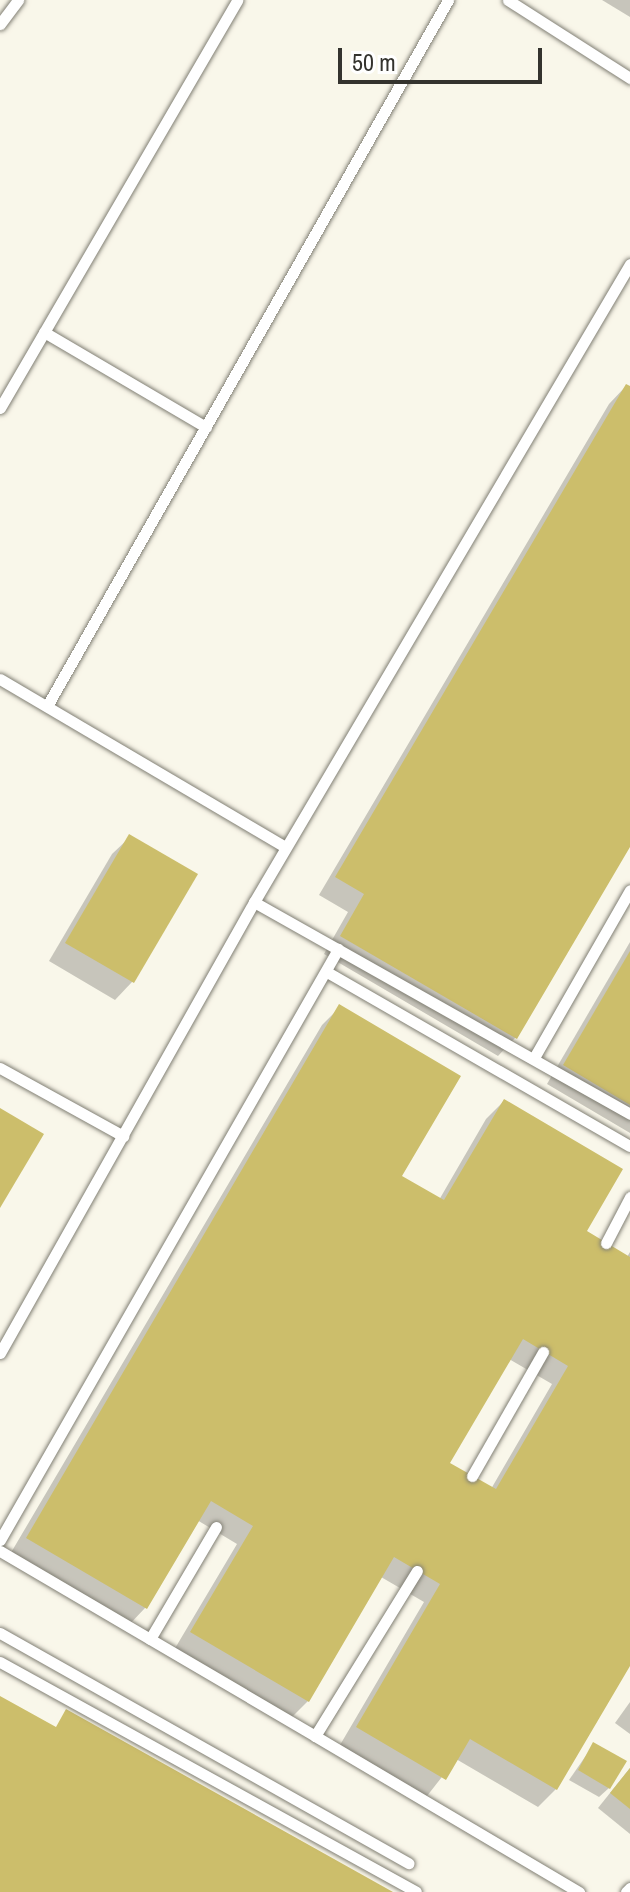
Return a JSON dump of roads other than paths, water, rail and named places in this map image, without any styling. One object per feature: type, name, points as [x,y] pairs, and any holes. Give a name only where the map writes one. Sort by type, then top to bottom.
[{"type":"lane","points":[[0,24],[18,0]]},
{"type":"lane","points":[[0,408],[237,0]]},
{"type":"lane","points":[[47,706],[448,0]]},
{"type":"lane","points":[[508,0],[630,78]]},
{"type":"lane","points":[[0,1353],[283,846],[630,264]]},
{"type":"lane","points":[[44,332],[206,427]]},
{"type":"lane","points":[[0,679],[283,846]]},
{"type":"lane","points":[[535,1056],[630,890]]},
{"type":"lane","points":[[254,902],[535,1056],[630,1114]]},
{"type":"lane","points":[[0,1540],[338,949]]},
{"type":"lane","points":[[327,972],[630,1146]]},
{"type":"lane","points":[[0,1068],[123,1136]]},
{"type":"lane","points":[[606,1243],[630,1197]]},
{"type":"lane","points":[[472,1476],[543,1352]]},
{"type":"lane","points":[[150,1639],[216,1527]]},
{"type":"lane","points":[[0,1551],[579,1892]]},
{"type":"lane","points":[[315,1736],[417,1571]]},
{"type":"lane","points":[[0,1633],[409,1863]]},
{"type":"lane","points":[[0,1662],[416,1892]]}]
